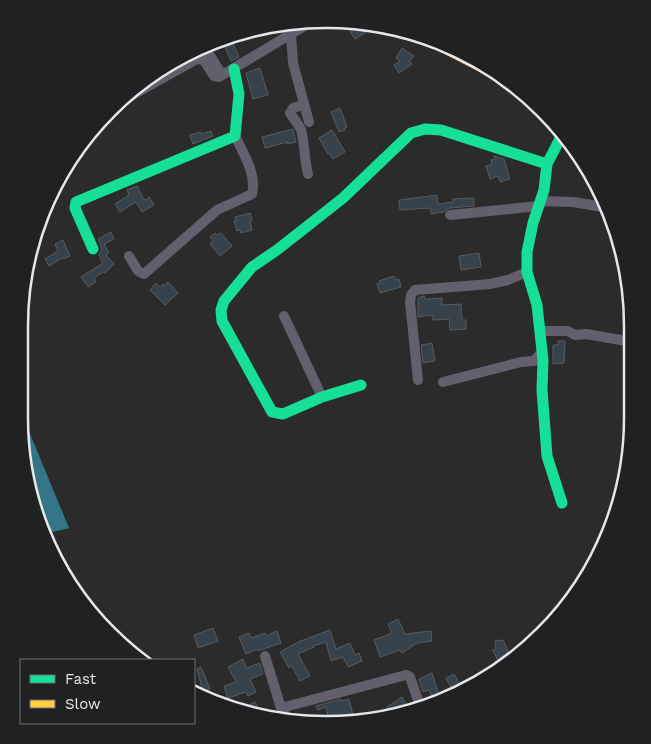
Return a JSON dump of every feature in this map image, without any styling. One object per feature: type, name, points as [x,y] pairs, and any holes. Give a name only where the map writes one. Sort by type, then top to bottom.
[{"type":"street","points":[[145,88],[198,59],[204,60],[214,76],[219,77],[300,29]]},
{"type":"street","points":[[291,34],[293,63],[309,122]]},
{"type":"street","points":[[208,52],[222,75]]},
{"type":"street","points":[[129,256],[138,271],[144,274],[217,210],[252,194],[254,185],[251,171],[235,136],[239,94],[234,69]]},
{"type":"street","points":[[303,105],[292,108],[290,113],[301,131],[304,159],[308,174]]},
{"type":"street","points":[[361,385],[322,397],[283,414],[272,412],[222,322],[221,310],[224,301],[252,267],[277,250],[343,198],[411,134],[425,129],[441,130],[547,164]]},
{"type":"street","points":[[93,249],[75,208],[76,202],[235,136]]},
{"type":"street","points":[[559,140],[547,164],[540,204],[533,223],[527,252],[527,272],[537,305],[540,331],[547,456],[562,503]]},
{"type":"street","points":[[450,214],[573,202],[599,206]]},
{"type":"street","points":[[418,380],[410,302],[411,294],[415,290],[490,284],[508,280],[527,272]]},
{"type":"street","points":[[284,316],[322,397]]},
{"type":"street","points":[[540,331],[568,331],[575,335],[586,334],[624,341]]},
{"type":"street","points":[[444,382],[521,362],[534,361],[542,352]]},
{"type":"street","points":[[265,656],[285,714]]},
{"type":"street","points":[[282,708],[406,675],[410,677],[418,702]]},
{"type":"water","points":[[28,429],[69,528],[50,532],[33,477]]},
{"type":"building","points":[[348,28],[368,31],[355,39]]},
{"type":"building","points":[[232,42],[239,57],[231,61],[224,45]]},
{"type":"building","points":[[402,48],[414,56],[409,62],[412,64],[399,73],[394,65],[400,61],[396,58]]},
{"type":"building","points":[[260,68],[268,95],[253,99],[246,73]]},
{"type":"building","points":[[340,108],[347,127],[339,132],[331,112]]},
{"type":"building","points":[[293,129],[296,142],[287,144],[287,142],[265,148],[262,137]]},
{"type":"building","points":[[332,130],[345,152],[333,159],[319,138]]},
{"type":"building","points":[[211,131],[213,136],[193,144],[190,135]]},
{"type":"building","points":[[494,156],[504,159],[510,179],[500,182],[498,176],[490,179],[486,166],[492,164],[491,160],[495,159]]},
{"type":"building","points":[[137,186],[143,198],[146,200],[149,197],[154,205],[142,212],[136,202],[120,212],[115,204],[129,195],[127,190]]},
{"type":"building","points":[[437,195],[438,204],[453,202],[453,199],[474,198],[474,206],[449,208],[444,212],[431,214],[430,208],[400,210],[399,200]]},
{"type":"building","points":[[250,213],[252,230],[241,233],[240,230],[237,231],[234,221],[236,221],[235,217]]},
{"type":"building","points":[[111,232],[114,239],[104,244],[109,253],[106,255],[114,264],[105,273],[103,272],[94,278],[96,282],[88,287],[81,277],[103,263],[99,255],[102,249],[98,239]]},
{"type":"building","points":[[215,233],[216,235],[221,233],[232,246],[220,256],[210,244],[213,241],[210,237]]},
{"type":"building","points":[[63,240],[70,256],[62,258],[49,266],[45,259],[58,251],[55,244]]},
{"type":"building","points":[[479,253],[481,267],[461,270],[459,256]]},
{"type":"building","points":[[394,276],[396,280],[399,279],[401,287],[380,293],[377,284],[380,283],[379,281]]},
{"type":"building","points":[[168,282],[178,293],[165,305],[150,290],[156,283],[160,287]]},
{"type":"building","points":[[424,296],[425,299],[442,298],[442,305],[461,304],[462,320],[466,320],[466,329],[450,330],[449,319],[433,320],[433,316],[430,315],[418,317],[418,298]]},
{"type":"building","points":[[558,341],[565,341],[564,363],[553,364],[553,345],[558,345]]},
{"type":"building","points":[[432,343],[435,361],[423,363],[421,345]]},
{"type":"building","points":[[398,619],[405,634],[431,631],[432,641],[417,643],[402,653],[400,650],[380,657],[374,640],[392,633],[388,624]]},
{"type":"building","points":[[213,628],[218,641],[198,648],[194,635]]},
{"type":"building","points":[[330,630],[336,649],[350,643],[355,655],[359,653],[362,661],[348,667],[343,657],[331,661],[326,642],[313,646],[298,654],[310,676],[300,681],[292,666],[289,668],[280,652],[298,642]]},
{"type":"building","points":[[277,631],[281,643],[246,654],[239,637],[249,633],[251,638],[265,633],[266,636]]},
{"type":"building","points":[[503,640],[509,653],[498,661],[493,650],[496,649],[495,641]]},
{"type":"building","points":[[243,659],[247,668],[260,663],[263,674],[250,679],[256,692],[248,696],[246,692],[228,698],[224,686],[236,682],[228,667]]},
{"type":"building","points":[[201,667],[210,689],[202,690],[197,669]]},
{"type":"building","points":[[432,673],[439,695],[432,697],[429,690],[423,692],[419,679]]},
{"type":"building","points":[[454,674],[460,684],[452,688],[446,678]]},
{"type":"building","points":[[402,697],[407,705],[389,710],[387,707]]},
{"type":"building","points":[[341,699],[342,701],[349,699],[353,715],[328,716],[326,707],[318,710],[316,706]]},
{"type":"building","points":[[255,702],[258,709],[247,706]]},
{"type":"traffic: fast","points":[[93,249],[75,208],[76,202],[235,136],[239,94],[234,69]]},
{"type":"traffic: fast","points":[[361,385],[322,397],[283,414],[272,412],[222,321],[221,310],[224,301],[252,267],[277,250],[343,198],[411,133],[425,129],[441,130],[547,164]]},
{"type":"traffic: fast","points":[[559,140],[547,164],[544,190],[533,223],[527,252],[527,272],[537,305],[543,360],[542,390],[547,456],[562,503]]}]
